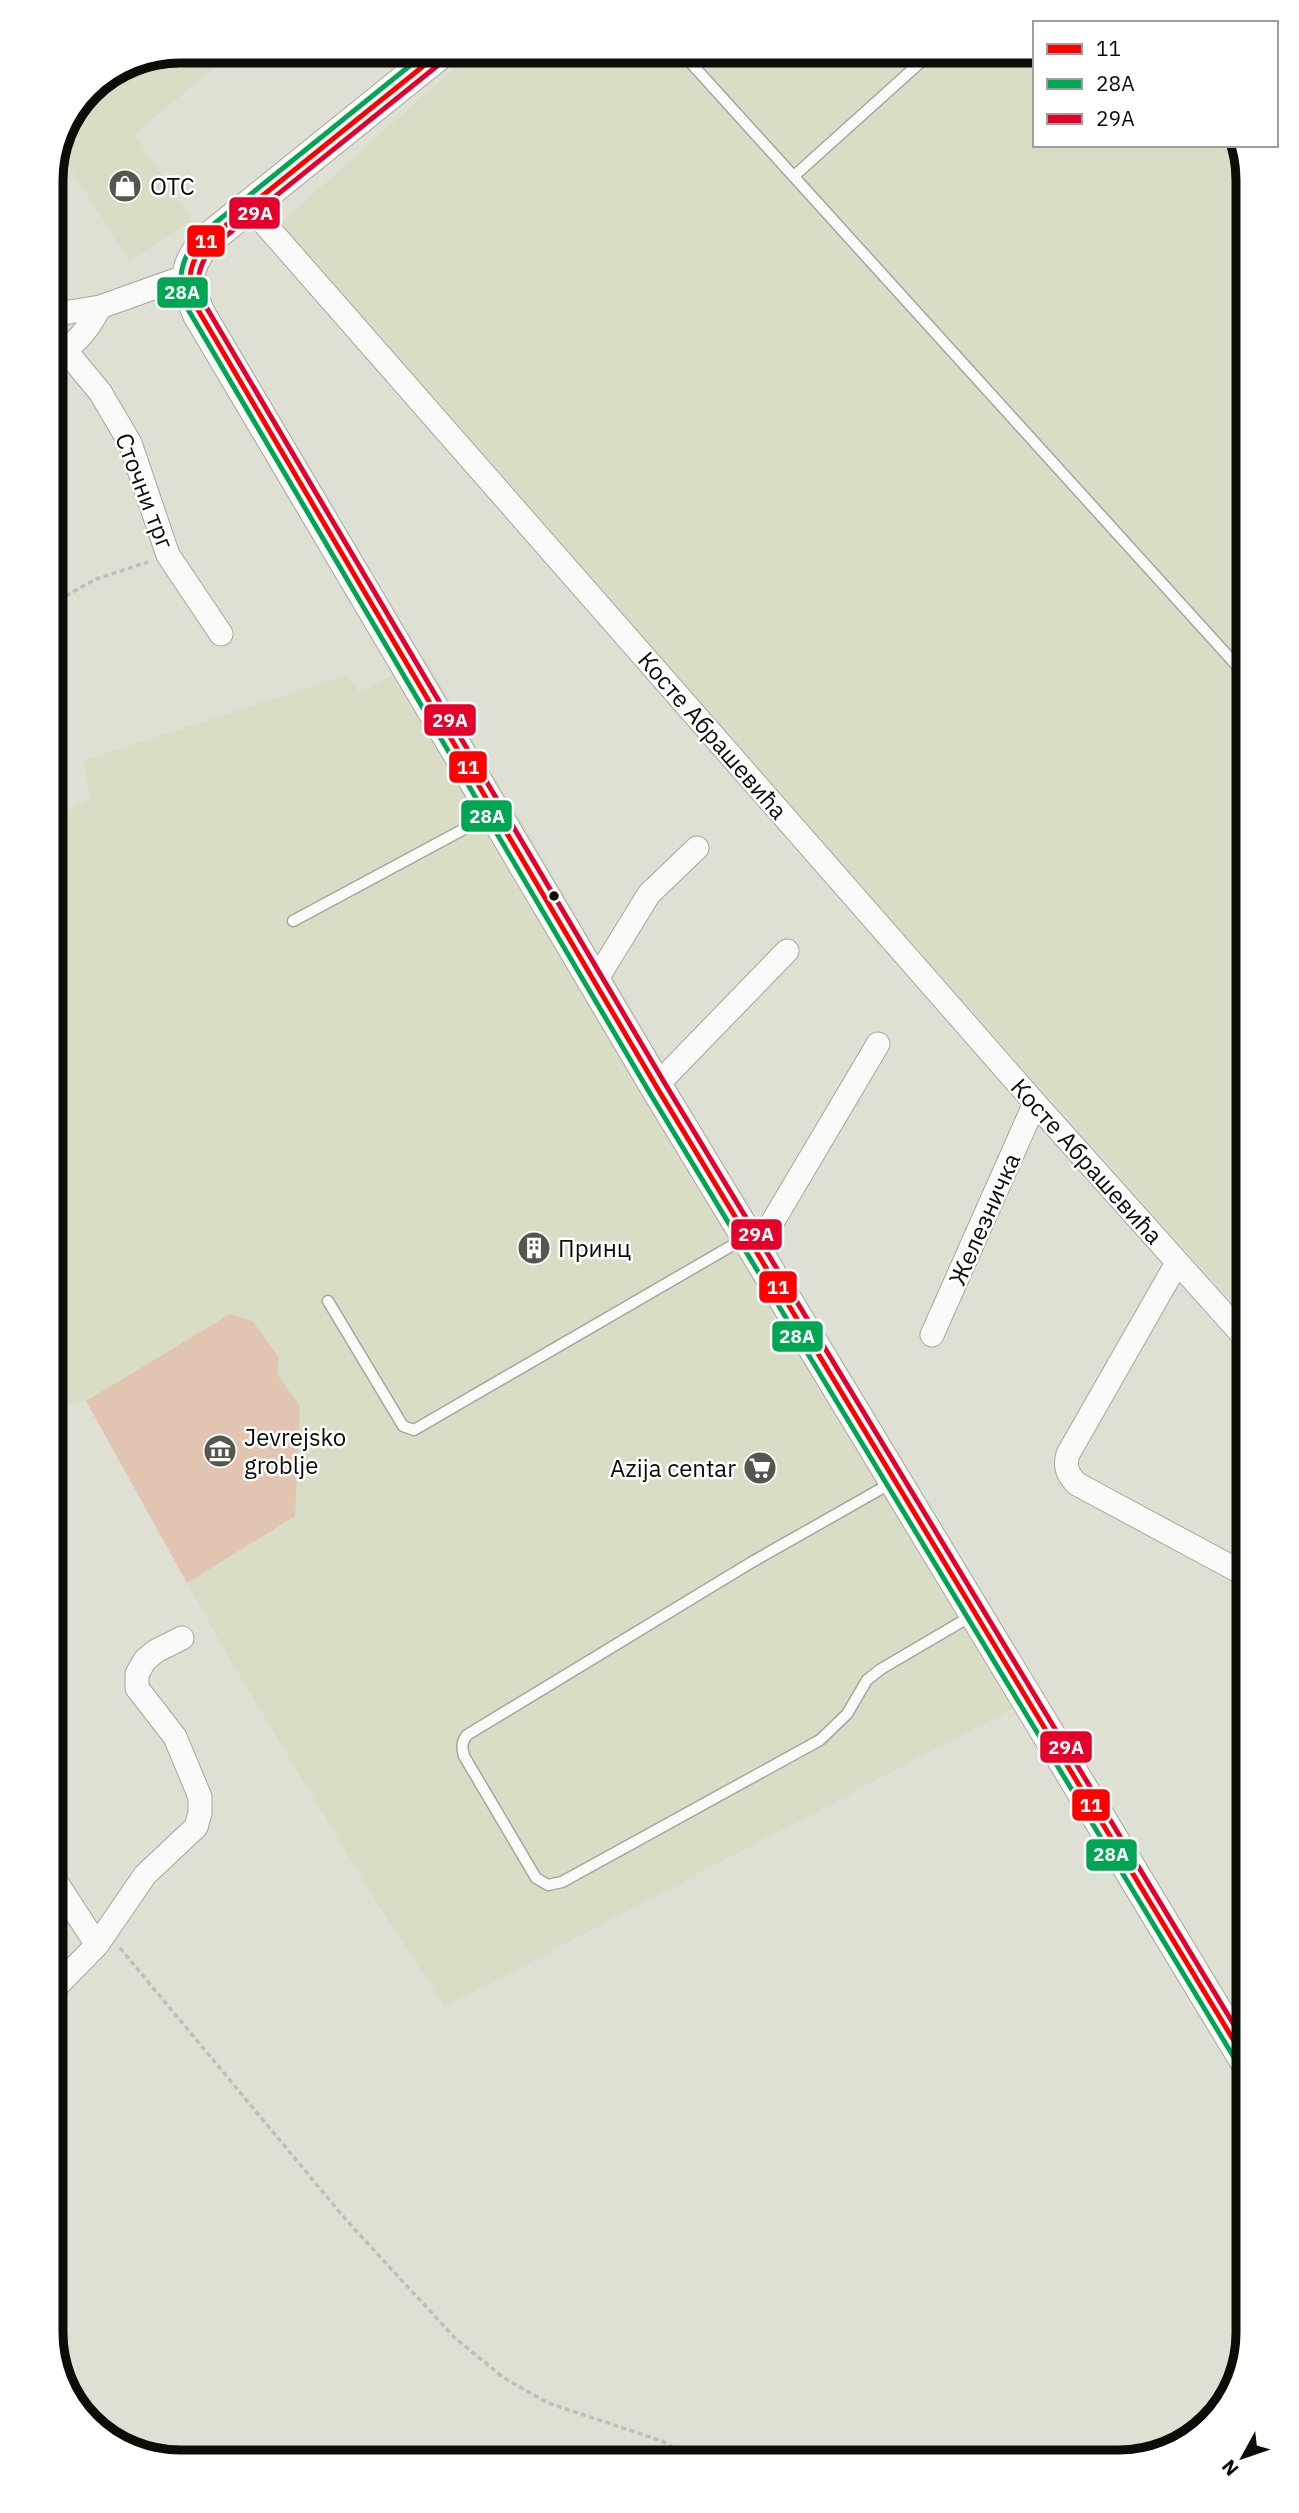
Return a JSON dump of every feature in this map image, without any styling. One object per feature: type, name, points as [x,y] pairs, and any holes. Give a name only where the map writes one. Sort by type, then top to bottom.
[{"type":"street","points":[[427,63],[205,242],[192,259],[187,276],[191,295],[199,314],[656,1086],[1236,2043]]},
{"type":"street","name":"Косте Абрашевића","points":[[250,206],[1035,1103],[1236,1328]]},
{"type":"street","points":[[63,313],[100,307],[187,276]]},
{"type":"street","name":"Сточни трг","points":[[63,352],[79,341],[100,307]]},
{"type":"street","name":"Сточни трг","points":[[63,360],[100,392],[130,443],[168,555],[221,634]]},
{"type":"street","points":[[596,982],[649,894],[697,848]]},
{"type":"street","points":[[656,1086],[787,951]]},
{"type":"street","points":[[751,1243],[878,1044]]},
{"type":"street","name":"Железничка","points":[[932,1335],[1035,1103]]},
{"type":"street","name":"Косте Абрашевића","points":[[1177,1263],[1068,1454],[1067,1470],[1077,1484],[1236,1570]]},
{"type":"street","points":[[63,1979],[102,1938],[145,1875],[196,1827],[200,1813],[200,1797],[175,1737],[137,1688],[137,1674],[145,1660],[156,1651],[182,1638]]},
{"type":"street","points":[[63,1889],[102,1938]]},
{"type":"lane","points":[[692,63],[1236,664]]},
{"type":"lane","points":[[794,176],[920,63]]},
{"type":"lane","points":[[293,921],[495,812]]},
{"type":"lane","points":[[328,1301],[403,1426],[414,1430],[751,1243]]},
{"type":"lane","points":[[895,1481],[752,1562],[467,1735],[463,1740],[464,1756],[536,1878],[548,1885],[562,1882],[820,1740],[846,1714],[867,1680],[975,1613]]},
{"type":"path","points":[[63,597],[96,579],[168,555]]},
{"type":"path","points":[[102,1938],[348,2221],[455,2338],[504,2378],[548,2403],[662,2441],[677,2450]]},
{"type":"shaded area","name":"OTC","points":[[220,63],[134,134],[192,220],[129,261],[65,160],[75,128],[87,109],[103,92],[143,69],[165,64]]},
{"type":"shaded area","points":[[460,63],[1033,63],[1033,147],[1231,147],[1236,180],[1236,1307],[274,229]]},
{"type":"shaded area","points":[[425,657],[1034,1697],[445,2007],[377,1903],[235,1668],[187,1583],[295,1516],[300,1406],[277,1374],[279,1358],[253,1321],[230,1314],[86,1401],[63,1406],[63,812],[90,799],[83,761],[346,675],[360,693]]},
{"type":"shaded area","points":[[230,1314],[253,1321],[279,1358],[277,1374],[300,1406],[295,1516],[187,1583],[86,1401]]},
{"type":"transit line","name":"28А","points":[[413,63],[199,236],[182,269],[181,286],[186,306],[648,1090],[1236,2061]]},
{"type":"transit line","name":"11","points":[[427,63],[205,242],[191,271],[190,286],[194,303],[656,1086],[1236,2044]]},
{"type":"transit line","name":"29А","points":[[441,63],[211,248],[199,273],[202,300],[664,1082],[1236,2028]]},
{"type":"place","name":"OTC","points":[[125,186]]},
{"type":"place","name":"Принц","points":[[534,1248]]},
{"type":"place","name":"Jevrejsko groblje","points":[[220,1451]]},
{"type":"place","name":"Azija centar","points":[[760,1468]]}]
